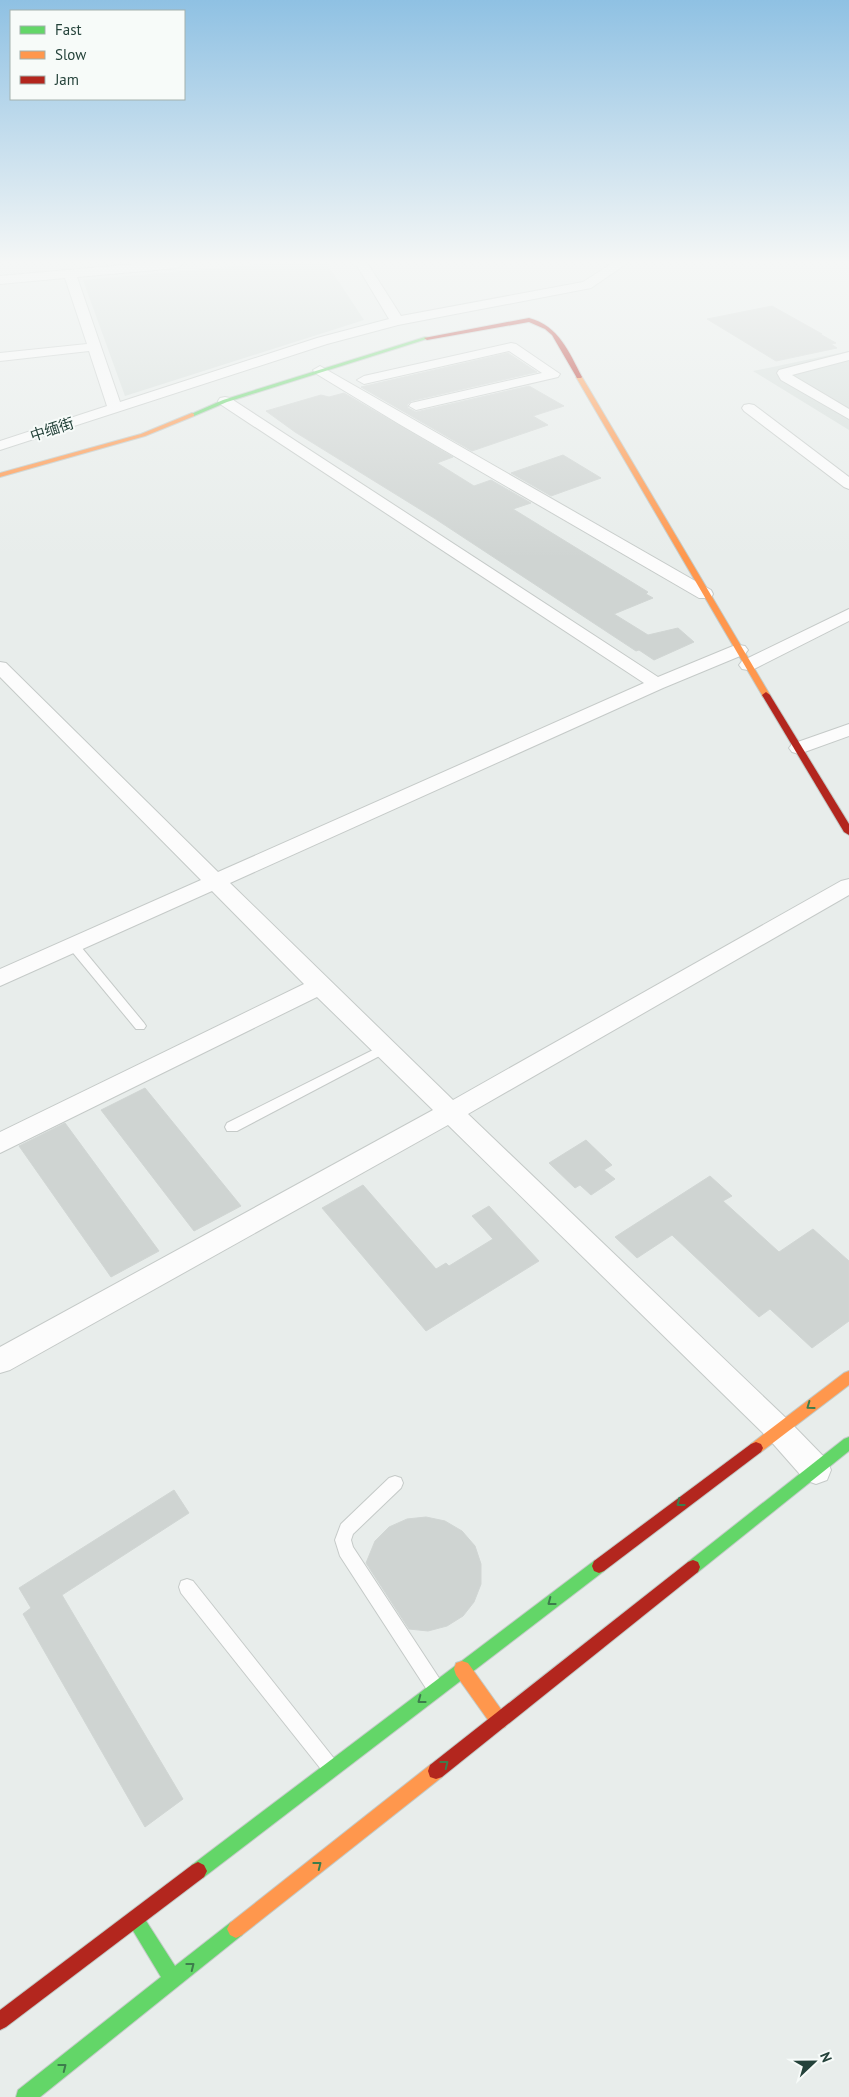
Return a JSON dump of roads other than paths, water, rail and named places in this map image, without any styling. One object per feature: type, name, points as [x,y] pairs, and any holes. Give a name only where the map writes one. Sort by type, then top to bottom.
[{"type":"street","points":[[99,362],[115,408]]},
{"type":"street","name":"中缅街","points":[[1,446],[258,362]]},
{"type":"street","points":[[0,475],[143,435],[226,401],[349,362]]},
{"type":"street","points":[[369,362],[387,374]]},
{"type":"street","points":[[364,380],[443,362]]},
{"type":"street","points":[[404,421],[435,410],[423,404],[553,374],[534,362]]},
{"type":"street","points":[[570,362],[705,594],[849,832]]},
{"type":"street","points":[[827,362],[784,373],[786,377],[849,415]]},
{"type":"street","points":[[320,370],[404,421],[705,594]]},
{"type":"street","points":[[226,401],[657,684]]},
{"type":"street","points":[[749,408],[849,484]]},
{"type":"street","points":[[0,429],[1,446]]},
{"type":"street","points":[[0,978],[657,684],[743,657],[849,614]]},
{"type":"street","points":[[0,667],[320,986],[778,1428],[816,1470]]},
{"type":"street","points":[[799,748],[849,730]]},
{"type":"street","points":[[0,1361],[451,1112],[849,886]]},
{"type":"street","points":[[0,1144],[320,986]]},
{"type":"street","points":[[0,2021],[778,1428],[849,1377]]},
{"type":"street","points":[[25,2097],[849,1443]]},
{"type":"street","points":[[462,1670],[499,1721]]},
{"type":"street","points":[[135,1919],[173,1980]]},
{"type":"lane","points":[[73,945],[140,1026]]},
{"type":"lane","points":[[232,1127],[385,1048]]},
{"type":"lane","points":[[395,1483],[347,1529],[343,1540],[346,1550],[436,1689]]},
{"type":"lane","points":[[186,1587],[331,1769]]}]
